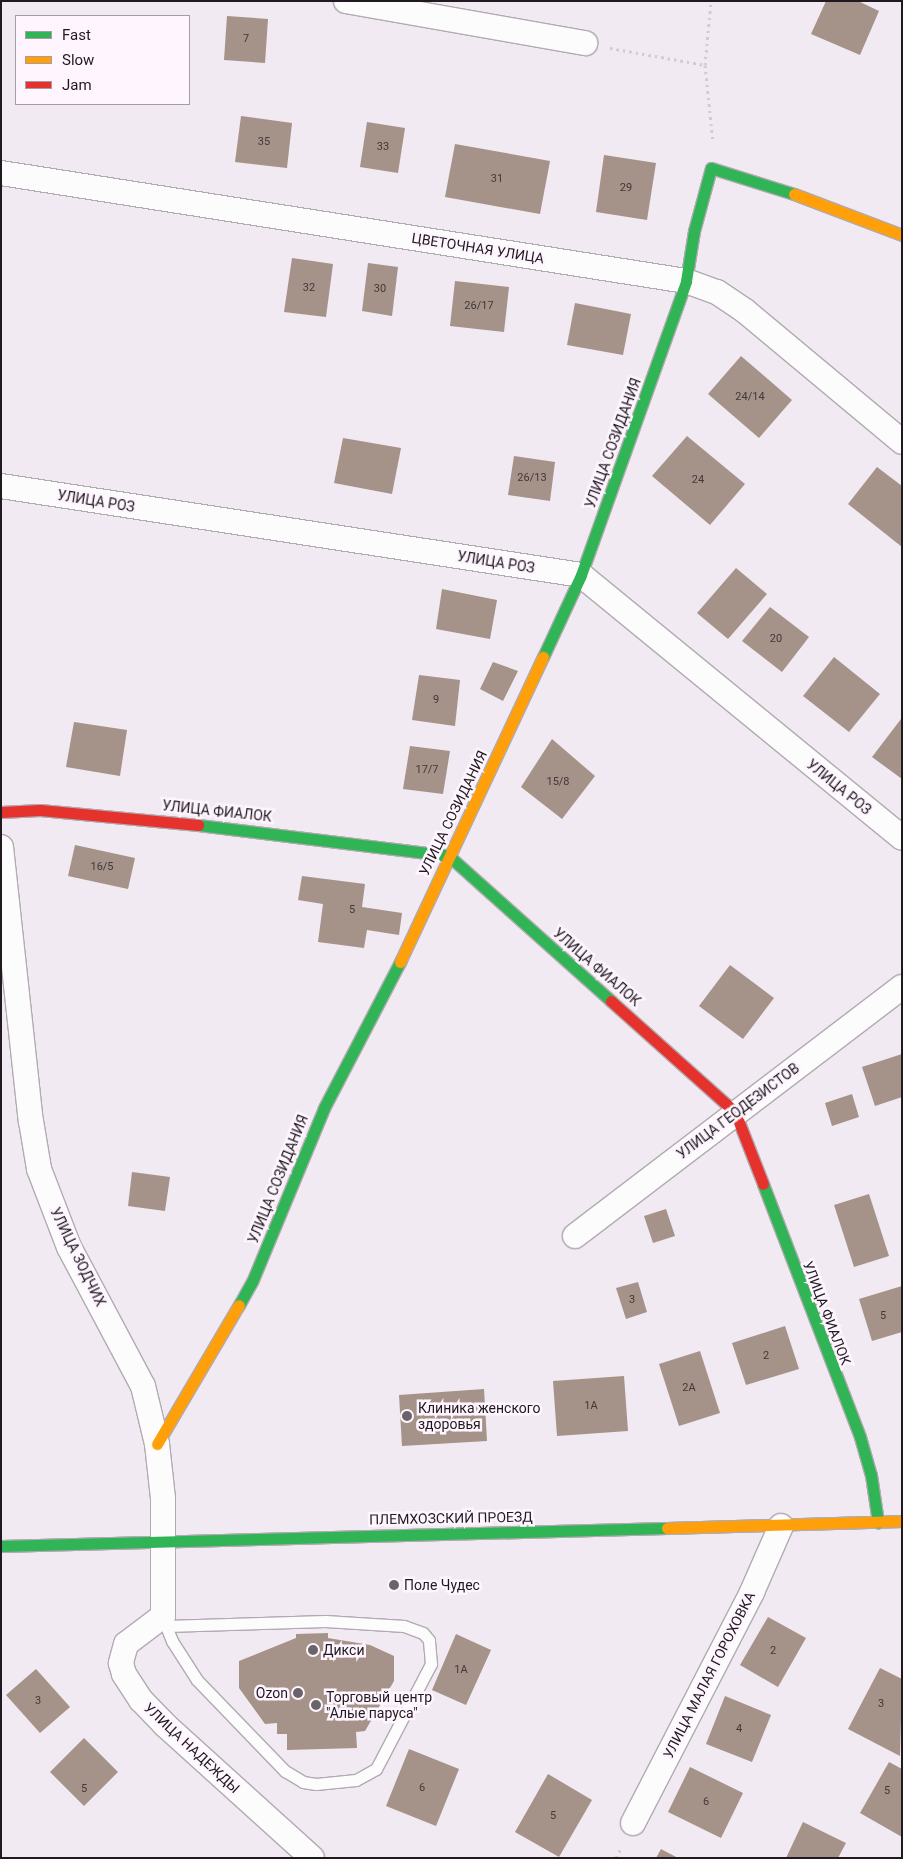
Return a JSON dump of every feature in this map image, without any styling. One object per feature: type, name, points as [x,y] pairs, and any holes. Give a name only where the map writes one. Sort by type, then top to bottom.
[{"type":"street","points":[[346,1],[585,43]]},
{"type":"street","points":[[711,168],[772,186],[902,234]]},
{"type":"street","name":"УЛИЦА СОЗИДАНИЯ","points":[[157,1444],[252,1282],[316,1125],[383,997],[582,575],[686,281],[694,231],[711,168]]},
{"type":"street","name":"ЦВЕТОЧНАЯ УЛИЦА","points":[[1,173],[686,281],[717,292],[745,310],[902,442]]},
{"type":"street","name":"УЛИЦА РОЗ","points":[[1,486],[582,575],[902,838]]},
{"type":"street","name":"УЛИЦА ФИАЛОК","points":[[1,812],[40,810],[135,817],[449,856],[735,1112],[860,1437],[871,1475],[878,1522]]},
{"type":"street","name":"УЛИЦА ЗОДЧИХ","points":[[1,847],[31,1121],[39,1168],[70,1247],[143,1386],[157,1444],[164,1541]]},
{"type":"street","name":"УЛИЦА ГЕОДЕЗИСТОВ","points":[[575,1236],[735,1112],[902,987]]},
{"type":"street","name":"ПЛЕМХОЗСКИЙ ПРОЕЗД","points":[[1,1546],[781,1526],[902,1521]]},
{"type":"street","name":"УЛИЦА МАЛАЯ ГОРОХОВКА","points":[[634,1823],[752,1592],[781,1526]]},
{"type":"street","points":[[164,1541],[164,1621]]},
{"type":"street","name":"УЛИЦА НАДЕЖДЫ","points":[[164,1621],[134,1635],[122,1652],[124,1674],[130,1686],[165,1725],[312,1858]]},
{"type":"lane","points":[[164,1621],[325,1621],[404,1626],[423,1633],[428,1640],[430,1664],[426,1678],[376,1770],[356,1780],[316,1784],[303,1782],[285,1771],[197,1680],[164,1621]]},
{"type":"path","points":[[711,1],[705,65],[713,134],[711,168]]},
{"type":"path","points":[[585,43],[705,65]]},
{"type":"building","points":[[826,1],[858,1],[879,11],[860,55],[811,34]]},
{"type":"building","points":[[227,16],[268,19],[265,63],[224,60]]},
{"type":"building","points":[[241,116],[292,123],[287,168],[235,162]]},
{"type":"building","points":[[367,122],[405,128],[398,173],[360,167]]},
{"type":"building","points":[[455,144],[550,161],[540,214],[445,197]]},
{"type":"building","points":[[604,155],[656,163],[647,220],[596,212]]},
{"type":"building","points":[[292,258],[333,264],[326,317],[284,312]]},
{"type":"building","points":[[368,263],[398,267],[392,316],[362,311]]},
{"type":"building","points":[[455,281],[509,287],[504,332],[450,326]]},
{"type":"building","points":[[575,303],[631,314],[623,355],[567,345]]},
{"type":"building","points":[[741,356],[792,400],[759,438],[708,394]]},
{"type":"building","points":[[687,436],[745,484],[710,525],[652,476]]},
{"type":"building","points":[[343,438],[401,448],[392,494],[334,483]]},
{"type":"building","points":[[514,456],[555,462],[550,501],[508,495]]},
{"type":"building","points":[[877,467],[902,486],[902,547],[848,504]]},
{"type":"building","points":[[736,568],[767,594],[728,639],[697,613]]},
{"type":"building","points":[[442,589],[497,600],[490,639],[436,629]]},
{"type":"building","points":[[770,607],[809,637],[782,672],[742,641]]},
{"type":"building","points":[[834,657],[880,694],[849,732],[803,696]]},
{"type":"building","points":[[493,662],[518,671],[503,701],[480,689]]},
{"type":"building","points":[[419,675],[460,680],[455,726],[412,720]]},
{"type":"building","points":[[902,720],[902,779],[872,757]]},
{"type":"building","points":[[74,722],[127,730],[120,776],[66,767]]},
{"type":"building","points":[[552,739],[595,776],[562,819],[521,787]]},
{"type":"building","points":[[410,746],[450,751],[443,794],[403,789]]},
{"type":"building","points":[[75,845],[135,858],[128,889],[68,876]]},
{"type":"building","points":[[302,876],[365,884],[362,907],[402,913],[399,935],[367,930],[364,948],[318,942],[323,904],[298,900]]},
{"type":"building","points":[[730,965],[774,998],[743,1039],[699,1006]]},
{"type":"building","points":[[902,1054],[902,1097],[875,1106],[862,1067]]},
{"type":"building","points":[[852,1094],[859,1117],[832,1126],[825,1103]]},
{"type":"building","points":[[132,1172],[170,1177],[165,1211],[128,1206]]},
{"type":"building","points":[[869,1194],[889,1256],[854,1267],[834,1205]]},
{"type":"building","points":[[666,1209],[675,1236],[653,1243],[644,1216]]},
{"type":"building","points":[[638,1282],[647,1312],[626,1319],[616,1288]]},
{"type":"building","points":[[902,1286],[902,1332],[872,1341],[859,1299]]},
{"type":"building","points":[[785,1326],[799,1369],[746,1385],[732,1343]]},
{"type":"building","points":[[700,1351],[720,1413],[679,1426],[659,1364]]},
{"type":"building","points":[[624,1376],[628,1431],[557,1436],[553,1381]]},
{"type":"building","points":[[484,1389],[487,1441],[402,1446],[399,1395]]},
{"type":"building","points":[[768,1617],[806,1638],[778,1687],[740,1665]]},
{"type":"building","name":"Торговый центр \"Алые паруса\"","points":[[328,1633],[328,1638],[370,1645],[394,1656],[394,1681],[365,1731],[356,1732],[357,1748],[287,1750],[287,1734],[277,1734],[277,1723],[265,1724],[239,1688],[239,1661],[296,1638],[296,1634]]},
{"type":"building","points":[[456,1634],[491,1650],[466,1705],[432,1690]]},
{"type":"building","points":[[880,1668],[902,1679],[900,1756],[848,1729]]},
{"type":"building","points":[[36,1669],[70,1707],[40,1733],[6,1695]]},
{"type":"building","points":[[725,1696],[771,1715],[752,1762],[706,1744]]},
{"type":"building","points":[[84,1738],[118,1772],[84,1806],[50,1772]]},
{"type":"building","points":[[409,1749],[459,1769],[436,1826],[386,1806]]},
{"type":"building","points":[[889,1762],[902,1769],[902,1837],[860,1813]]},
{"type":"building","points":[[690,1767],[743,1793],[721,1838],[668,1812]]},
{"type":"building","points":[[548,1774],[592,1800],[559,1857],[515,1832]]},
{"type":"building","points":[[803,1822],[846,1843],[838,1858],[786,1858]]},
{"type":"building","points":[[661,1849],[678,1858],[656,1858]]},
{"type":"traffic: fast","points":[[543,657],[581,575],[686,281],[694,231],[711,168],[794,194]]},
{"type":"traffic: fast","points":[[198,825],[449,856],[611,1001]]},
{"type":"traffic: fast","points":[[239,1305],[252,1282],[324,1108],[400,962]]},
{"type":"traffic: fast","points":[[763,1184],[860,1437],[871,1475],[878,1522]]},
{"type":"traffic: fast","points":[[1,1546],[667,1528]]},
{"type":"traffic: slow","points":[[794,194],[902,235]]},
{"type":"traffic: slow","points":[[400,962],[543,657]]},
{"type":"traffic: slow","points":[[157,1444],[239,1305]]},
{"type":"traffic: slow","points":[[667,1528],[902,1521]]},
{"type":"traffic: jam","points":[[1,812],[40,810],[198,825]]},
{"type":"traffic: jam","points":[[611,1001],[735,1112],[763,1184]]},
{"type":"place","name":"Клиника женского здоровья","points":[[407,1416]]},
{"type":"place","name":"Поле Чудес","points":[[394,1585]]},
{"type":"place","name":"Дикси","points":[[313,1650]]},
{"type":"place","name":"Ozon","points":[[298,1693]]},
{"type":"place","name":"Торговый центр \"Алые паруса\"","points":[[316,1705]]}]
